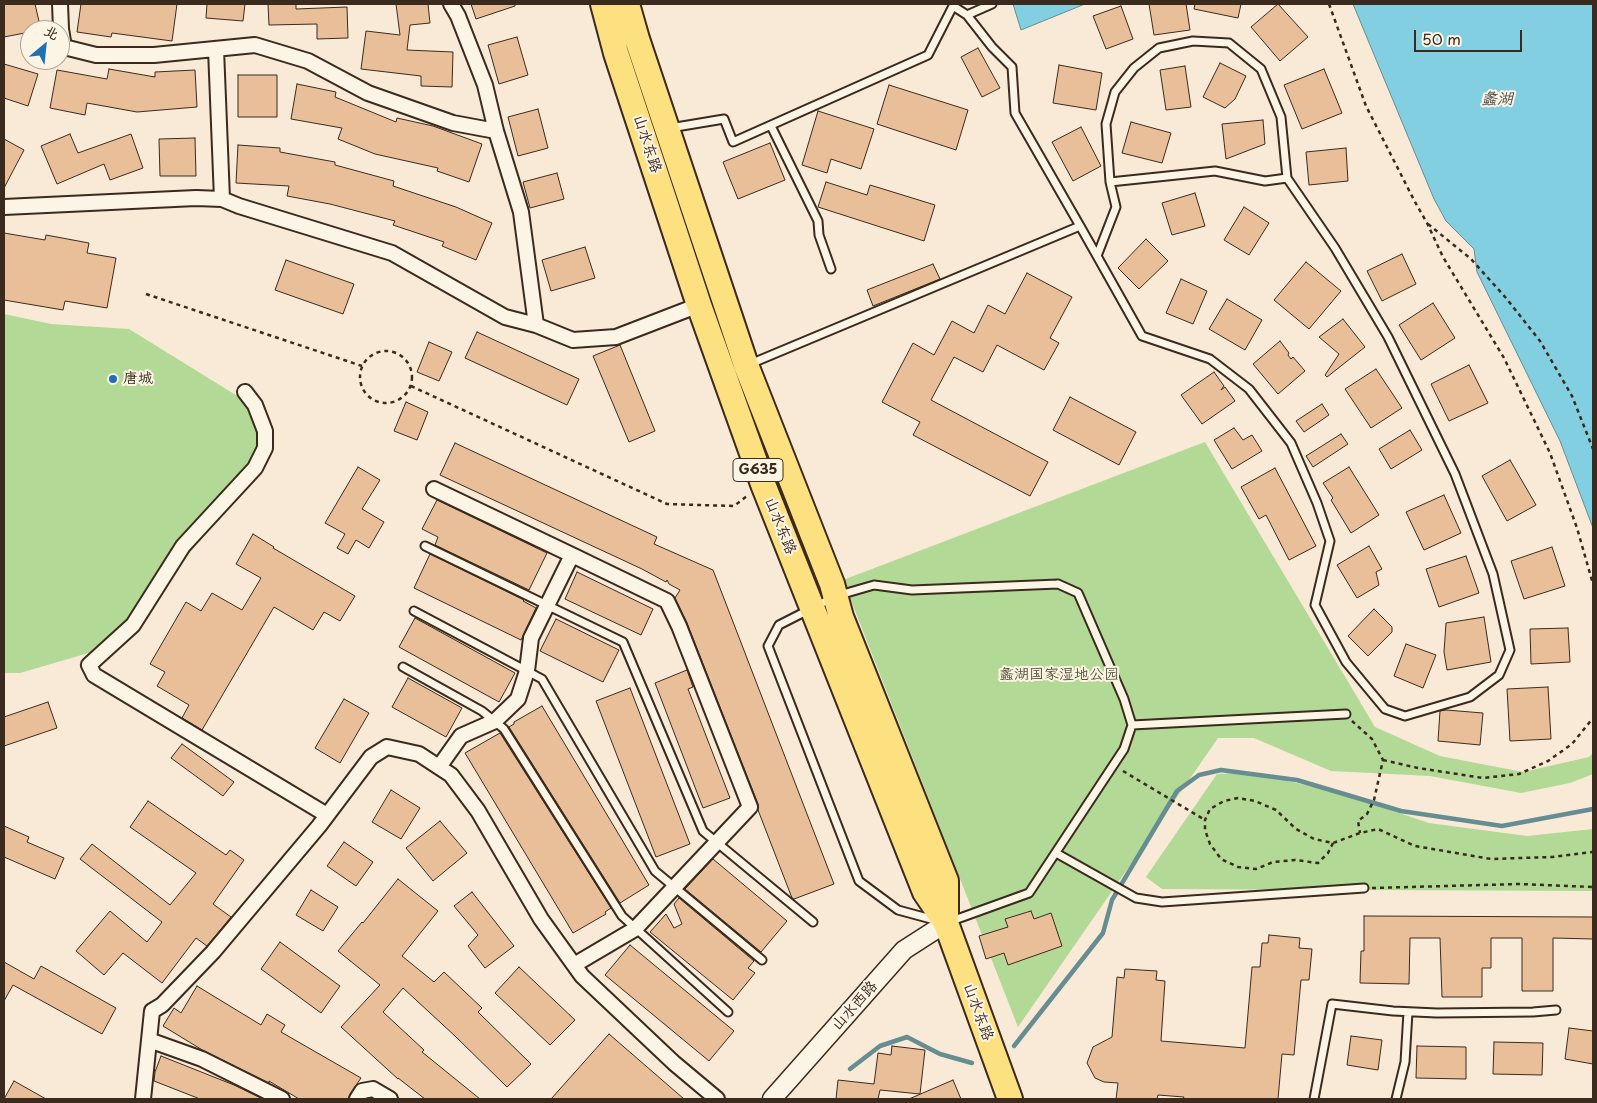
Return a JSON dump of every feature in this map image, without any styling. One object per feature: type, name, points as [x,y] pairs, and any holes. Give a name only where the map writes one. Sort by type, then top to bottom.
[{"type":"highway","name":"山水东路","points":[[603,4],[616,53],[699,305],[763,484],[925,892],[946,923],[1010,1099]]},
{"type":"highway","name":"山水东路","points":[[627,4],[746,365],[836,596],[841,616],[946,881],[946,923]]},
{"type":"street","points":[[60,4],[64,47],[96,55],[154,56],[255,45],[308,61],[368,93],[453,124],[496,132]]},
{"type":"street","points":[[451,4],[458,16],[485,85],[496,132],[521,212],[536,324]]},
{"type":"street","points":[[216,49],[220,109],[222,199]]},
{"type":"street","points":[[4,207],[196,198],[222,199],[239,206],[392,253],[505,317],[536,324],[573,340],[616,336],[699,305]]},
{"type":"street","points":[[245,392],[255,405],[265,431],[265,448],[255,468],[183,546],[133,625],[89,665],[94,675],[327,815]]},
{"type":"street","points":[[434,489],[667,601],[679,626],[750,807],[635,929],[574,965]]},
{"type":"street","points":[[439,767],[462,736],[495,721],[518,699],[527,671],[531,638],[572,555]]},
{"type":"street","points":[[143,1099],[152,1011],[162,1005],[213,952],[327,815],[371,757],[387,747],[418,754],[451,775],[478,811],[541,919],[582,976],[674,1064],[717,1099]]},
{"type":"street","name":"山水西路","points":[[772,1099],[904,950],[946,923]]},
{"type":"street","points":[[149,1040],[202,1059],[282,1099]]},
{"type":"street","points":[[357,1099],[362,1091],[373,1088],[390,1099]]},
{"type":"lane","points":[[967,15],[992,4]]},
{"type":"lane","points":[[667,128],[724,119],[733,142],[771,126],[928,55],[953,5],[967,15],[992,47],[1012,66],[1015,113],[1142,336],[1210,358],[1249,389],[1291,443],[1317,503],[1330,541],[1315,605],[1346,662],[1385,709],[1405,716],[1470,697],[1499,675],[1510,650],[1493,574],[1455,474],[1388,337],[1335,248],[1287,178],[1281,117],[1261,70],[1229,43],[1193,41],[1159,48],[1134,68],[1115,92],[1106,124],[1110,182],[1116,207],[1097,256]]},
{"type":"lane","points":[[771,126],[818,221],[819,235],[831,269]]},
{"type":"lane","points":[[1110,182],[1215,171],[1265,181],[1287,178]]},
{"type":"lane","points":[[746,365],[1080,226]]},
{"type":"lane","points":[[425,546],[623,642],[703,831],[813,922]]},
{"type":"lane","points":[[1058,584],[1078,593],[1124,699],[1132,725],[1124,749],[1029,893],[946,923],[898,910],[859,881],[768,646],[779,625],[813,606],[836,596],[874,585],[912,590],[1058,584]]},
{"type":"lane","points":[[414,611],[542,678],[654,871],[762,960]]},
{"type":"lane","points":[[403,667],[482,711],[504,729],[622,916],[728,1012]]},
{"type":"lane","points":[[1132,725],[1346,714]]},
{"type":"lane","points":[[1056,853],[1136,898],[1162,902],[1364,888]]},
{"type":"lane","points":[[1314,1099],[1332,1004],[1437,1014],[1556,1010]]},
{"type":"lane","points":[[1396,1099],[1405,1062],[1408,1012]]},
{"type":"path","points":[[1329,4],[1366,106],[1443,257],[1504,358],[1550,453],[1577,528],[1593,584]]},
{"type":"path","points":[[1427,223],[1471,259],[1506,298],[1540,341],[1572,396],[1593,449]]},
{"type":"path","points":[[146,294],[362,366]]},
{"type":"path","points":[[388,351],[403,357],[411,370],[411,386],[400,399],[384,404],[368,397],[360,382],[362,366],[373,354],[388,351]]},
{"type":"path","points":[[411,386],[667,504],[734,506],[763,484]]},
{"type":"path","points":[[1346,714],[1372,739],[1383,760],[1374,800],[1367,814],[1358,821],[1360,833]]},
{"type":"path","points":[[1383,760],[1418,768],[1483,778],[1519,774],[1548,761],[1572,744],[1592,724],[1593,718]]},
{"type":"path","points":[[1113,765],[1205,820]]},
{"type":"path","points":[[1333,843],[1328,853],[1318,863],[1295,860],[1273,862],[1256,869],[1238,866],[1220,859],[1210,844],[1205,830],[1205,820],[1210,809],[1224,801],[1238,798],[1255,801],[1276,810],[1296,829],[1314,839],[1333,843],[1360,833],[1378,829],[1415,846],[1491,859],[1552,857],[1593,852]]},
{"type":"path","points":[[1364,888],[1520,884],[1593,887]]},
{"type":"green space","points":[[4,314],[51,324],[129,329],[260,410],[253,479],[109,647],[20,673],[4,673]]},
{"type":"green space","name":"蠡湖国家湿地公园","points":[[1205,442],[1375,727],[1440,756],[1523,772],[1589,757],[1593,753],[1593,774],[1570,783],[1521,793],[1430,776],[1331,771],[1254,738],[1218,738],[1018,1027],[843,580]]},
{"type":"green space","points":[[1251,772],[1343,794],[1429,823],[1527,836],[1593,829],[1593,891],[1162,889],[1146,877],[1217,774]]},
{"type":"water","points":[[1013,4],[1085,4],[1021,30]]},
{"type":"water","name":"蠡湖","points":[[1353,4],[1593,4],[1593,528],[1560,441],[1477,272],[1474,249],[1446,221],[1434,199]]},
{"type":"building","points":[[4,4],[35,4],[39,20],[20,20],[20,34],[4,37]]},
{"type":"building","points":[[81,4],[177,4],[172,41],[112,33],[111,37],[77,32]]},
{"type":"building","points":[[207,4],[245,4],[243,21],[206,18]]},
{"type":"building","points":[[268,4],[296,4],[296,9],[347,7],[348,38],[317,39],[317,24],[269,25]]},
{"type":"building","points":[[396,4],[428,4],[430,23],[410,25],[407,50],[453,52],[452,87],[421,86],[421,76],[361,69],[366,31],[400,35]]},
{"type":"building","points":[[471,4],[515,4],[515,6],[476,19]]},
{"type":"building","points":[[1149,4],[1186,4],[1190,30],[1154,35]]},
{"type":"building","points":[[1195,4],[1241,4],[1238,18],[1194,9]]},
{"type":"building","points":[[1278,4],[1308,37],[1280,61],[1251,27]]},
{"type":"building","points":[[1121,6],[1133,39],[1106,49],[1093,16]]},
{"type":"building","points":[[517,37],[528,75],[499,84],[488,45]]},
{"type":"building","points":[[978,48],[1000,88],[982,97],[961,57]]},
{"type":"building","points":[[1220,63],[1246,76],[1235,99],[1225,108],[1203,97]]},
{"type":"building","points":[[4,64],[38,74],[28,106],[4,98]]},
{"type":"building","points":[[1059,65],[1102,73],[1096,110],[1053,103]]},
{"type":"building","points":[[1185,66],[1191,107],[1166,110],[1160,70]]},
{"type":"building","points":[[109,69],[155,77],[155,72],[195,70],[197,107],[137,112],[87,103],[85,115],[50,108],[57,70],[107,79]]},
{"type":"building","points":[[1324,69],[1342,113],[1302,129],[1284,85]]},
{"type":"building","points":[[238,75],[277,75],[277,117],[238,117]]},
{"type":"building","points":[[297,84],[336,92],[335,97],[396,122],[397,118],[433,126],[482,144],[469,182],[437,171],[438,168],[375,154],[338,139],[342,128],[291,119]]},
{"type":"building","points":[[889,85],[968,110],[956,150],[877,124]]},
{"type":"building","points":[[538,109],[548,148],[518,156],[508,117]]},
{"type":"building","points":[[818,111],[874,129],[861,169],[831,159],[827,173],[802,165]]},
{"type":"building","points":[[1263,120],[1265,144],[1226,159],[1222,124]]},
{"type":"building","points":[[1131,122],[1171,133],[1162,163],[1122,153]]},
{"type":"building","points":[[1081,127],[1101,166],[1073,181],[1052,142]]},
{"type":"building","points":[[70,134],[78,153],[131,134],[143,168],[110,180],[104,164],[57,184],[41,146]]},
{"type":"building","points":[[195,138],[196,176],[160,176],[159,139]]},
{"type":"building","points":[[4,139],[24,150],[4,188]]},
{"type":"building","points":[[770,143],[785,180],[738,199],[723,162]]},
{"type":"building","points":[[238,145],[280,148],[280,152],[335,162],[335,165],[394,181],[393,186],[456,207],[492,223],[476,260],[442,246],[444,242],[393,225],[395,221],[330,204],[287,196],[289,186],[236,183]]},
{"type":"building","points":[[1346,148],[1348,181],[1309,185],[1306,152]]},
{"type":"building","points":[[557,173],[564,199],[530,208],[523,182]]},
{"type":"building","points":[[826,182],[867,195],[870,185],[935,205],[924,241],[818,207]]},
{"type":"building","points":[[1195,193],[1205,226],[1172,235],[1162,203]]},
{"type":"building","points":[[1244,207],[1269,223],[1249,255],[1224,240]]},
{"type":"building","points":[[4,233],[45,240],[46,235],[89,243],[87,253],[116,258],[107,308],[65,301],[63,310],[4,300]]},
{"type":"building","points":[[1146,239],[1168,261],[1139,289],[1118,268]]},
{"type":"building","points":[[585,247],[595,278],[551,291],[542,260]]},
{"type":"building","points":[[1402,254],[1416,284],[1382,301],[1367,271]]},
{"type":"building","points":[[286,260],[354,284],[343,314],[275,290]]},
{"type":"building","points":[[1306,262],[1341,291],[1309,329],[1274,300]]},
{"type":"building","points":[[933,264],[940,279],[873,306],[867,290]]},
{"type":"building","points":[[1027,273],[1072,297],[1050,338],[1059,343],[1044,370],[997,345],[983,372],[954,357],[931,400],[1048,462],[1030,496],[913,435],[920,422],[882,402],[913,343],[934,355],[952,321],[974,333],[988,305],[1005,314]]},
{"type":"building","points":[[1181,279],[1207,291],[1193,324],[1166,313]]},
{"type":"building","points":[[1227,299],[1262,320],[1245,350],[1209,329]]},
{"type":"building","points":[[1433,303],[1455,338],[1421,360],[1399,325]]},
{"type":"building","points":[[1343,319],[1365,347],[1327,377],[1325,375],[1339,354],[1319,337]]},
{"type":"building","points":[[477,332],[579,379],[567,405],[465,358]]},
{"type":"building","points":[[1280,341],[1291,359],[1293,357],[1305,371],[1278,394],[1253,364]]},
{"type":"building","points":[[429,342],[452,352],[439,381],[417,372]]},
{"type":"building","points":[[620,345],[655,431],[629,442],[593,356]]},
{"type":"building","points":[[1469,365],[1488,403],[1449,421],[1431,384]]},
{"type":"building","points":[[1376,369],[1402,408],[1371,428],[1345,389]]},
{"type":"building","points":[[1214,372],[1224,386],[1221,390],[1225,387],[1235,401],[1202,424],[1181,395]]},
{"type":"building","points":[[1070,397],[1136,432],[1119,465],[1053,430]]},
{"type":"building","points":[[406,402],[428,412],[417,440],[394,431]]},
{"type":"building","points":[[1322,404],[1329,415],[1304,432],[1296,421]]},
{"type":"building","points":[[1234,428],[1243,440],[1252,435],[1262,451],[1232,469],[1214,440]]},
{"type":"building","points":[[1410,430],[1422,450],[1391,469],[1379,449]]},
{"type":"building","points":[[1341,434],[1348,444],[1313,467],[1306,456]]},
{"type":"building","points":[[455,443],[657,537],[654,544],[713,570],[834,884],[794,899],[792,898],[758,810],[758,804],[687,623],[675,598],[680,590],[669,584],[667,580],[666,582],[440,475]]},
{"type":"building","points":[[1510,460],[1536,505],[1507,521],[1482,476]]},
{"type":"building","points":[[358,467],[380,480],[362,509],[384,522],[369,548],[356,540],[348,554],[337,548],[345,534],[325,523]]},
{"type":"building","points":[[1349,467],[1379,515],[1351,533],[1323,483]]},
{"type":"building","points":[[1275,468],[1316,546],[1289,560],[1266,515],[1259,519],[1241,487]]},
{"type":"building","points":[[1444,495],[1461,533],[1424,550],[1406,512]]},
{"type":"building","points":[[437,500],[547,553],[529,590],[435,545],[438,537],[422,529]]},
{"type":"building","points":[[253,534],[273,548],[355,596],[340,621],[324,612],[313,630],[274,607],[202,730],[182,718],[189,705],[157,686],[165,672],[150,664],[186,602],[201,611],[212,593],[242,610],[261,578],[236,564]]},
{"type":"building","points":[[1369,546],[1382,569],[1376,572],[1379,585],[1357,598],[1337,565]]},
{"type":"building","points":[[1552,547],[1565,586],[1524,599],[1511,561]]},
{"type":"building","points":[[430,554],[524,600],[536,608],[521,640],[414,588]]},
{"type":"building","points":[[1466,556],[1479,593],[1439,607],[1426,569]]},
{"type":"building","points":[[577,572],[653,609],[641,635],[565,599]]},
{"type":"building","points":[[1374,609],[1392,627],[1392,632],[1368,656],[1348,636]]},
{"type":"building","points":[[1484,617],[1491,662],[1447,670],[1444,652],[1446,623]]},
{"type":"building","points":[[415,618],[515,673],[499,702],[399,647]]},
{"type":"building","points":[[556,619],[619,650],[603,682],[540,651]]},
{"type":"building","points":[[1568,628],[1570,662],[1531,664],[1530,629]]},
{"type":"building","points":[[1406,644],[1436,655],[1423,688],[1394,676]]},
{"type":"building","points":[[687,670],[693,687],[688,689],[730,798],[703,808],[655,683]]},
{"type":"building","points":[[408,678],[462,708],[446,737],[392,707]]},
{"type":"building","points":[[1548,687],[1551,739],[1510,741],[1507,689]]},
{"type":"building","points":[[630,688],[690,844],[656,857],[596,701]]},
{"type":"building","points":[[344,699],[369,713],[340,763],[315,748]]},
{"type":"building","points":[[48,702],[57,728],[4,746],[4,717]]},
{"type":"building","points":[[542,706],[649,885],[620,903],[509,727],[514,722]]},
{"type":"building","points":[[1440,711],[1483,713],[1480,745],[1438,741]]},
{"type":"building","points":[[500,733],[611,908],[605,912],[606,914],[573,933],[465,753]]},
{"type":"building","points":[[182,744],[234,782],[223,796],[171,758]]},
{"type":"building","points":[[391,790],[420,808],[401,839],[372,822]]},
{"type":"building","points":[[148,801],[226,855],[230,850],[244,860],[213,904],[231,917],[207,946],[196,938],[162,983],[123,953],[104,975],[76,951],[110,911],[147,942],[162,922],[80,859],[92,844],[170,905],[196,873],[130,827]]},
{"type":"building","points":[[440,821],[467,853],[433,881],[406,848]]},
{"type":"building","points":[[4,826],[29,837],[27,842],[64,858],[55,879],[4,857]]},
{"type":"building","points":[[344,842],[373,862],[356,886],[327,866]]},
{"type":"building","points":[[713,859],[787,921],[761,952],[685,889]]},
{"type":"building","points":[[398,879],[438,911],[402,956],[434,982],[444,972],[482,1008],[478,1012],[531,1064],[507,1087],[403,988],[383,1012],[424,1050],[422,1052],[480,1099],[425,1099],[398,1079],[341,1027],[380,985],[338,951]]},
{"type":"building","points":[[311,890],[338,907],[323,931],[296,915]]},
{"type":"building","points":[[472,892],[514,946],[485,968],[468,946],[478,935],[454,906]]},
{"type":"building","points":[[679,898],[754,961],[748,968],[755,973],[733,1000],[650,932],[666,914],[674,928],[682,924],[674,904]]},
{"type":"building","points":[[1031,911],[1034,919],[1051,913],[1062,946],[1008,965],[1004,953],[986,959],[979,936],[1008,927],[1005,919]]},
{"type":"building","points":[[1364,916],[1593,917],[1593,939],[1553,938],[1553,991],[1522,991],[1522,938],[1491,938],[1491,968],[1482,968],[1482,997],[1442,997],[1440,938],[1410,938],[1409,984],[1360,983],[1361,951],[1364,951]]},
{"type":"building","points":[[1269,935],[1300,938],[1299,948],[1312,949],[1309,980],[1301,980],[1294,1055],[1282,1054],[1278,1099],[1183,1099],[1184,1097],[1158,1095],[1157,1099],[1116,1099],[1118,1083],[1104,1082],[1095,1078],[1087,1063],[1093,1047],[1112,1037],[1117,977],[1124,978],[1125,969],[1157,971],[1156,980],[1165,981],[1161,1041],[1245,1048],[1252,967],[1260,967],[1262,943],[1268,943]]},
{"type":"building","points":[[280,942],[340,986],[321,1013],[261,969]]},
{"type":"building","points":[[630,945],[734,1031],[709,1061],[605,975]]},
{"type":"building","points":[[4,962],[34,979],[41,966],[116,1008],[102,1034],[13,985],[4,1001]]},
{"type":"building","points":[[519,967],[575,1020],[550,1045],[495,993]]},
{"type":"building","points":[[197,986],[261,1025],[267,1014],[285,1025],[281,1032],[361,1078],[348,1099],[299,1099],[269,1081],[269,1083],[204,1051],[163,1026],[174,1008],[181,1013]]},
{"type":"building","points":[[1569,1028],[1593,1031],[1593,1064],[1565,1059]]},
{"type":"building","points":[[609,1034],[684,1099],[551,1099]]},
{"type":"building","points":[[1351,1036],[1382,1040],[1378,1070],[1347,1065]]},
{"type":"building","points":[[1494,1042],[1543,1043],[1542,1075],[1493,1074]]},
{"type":"building","points":[[892,1046],[925,1050],[920,1094],[880,1090],[878,1099],[836,1099],[838,1080],[874,1084],[878,1053],[891,1055]]},
{"type":"building","points":[[1417,1046],[1466,1047],[1466,1079],[1416,1078]]},
{"type":"building","points":[[161,1056],[234,1085],[263,1099],[200,1099],[154,1081]]},
{"type":"building","points":[[953,1080],[961,1099],[909,1099]]},
{"type":"building","points":[[14,1081],[46,1099],[4,1099]]},
{"type":"waterway","points":[[1014,1046],[1103,933],[1112,900],[1177,791],[1199,775],[1221,770],[1297,780],[1401,811],[1502,826],[1593,809]]},
{"type":"waterway","points":[[850,1069],[880,1046],[907,1037],[940,1054],[972,1063]]},
{"type":"place","name":"唐城","points":[[113,379]]}]
